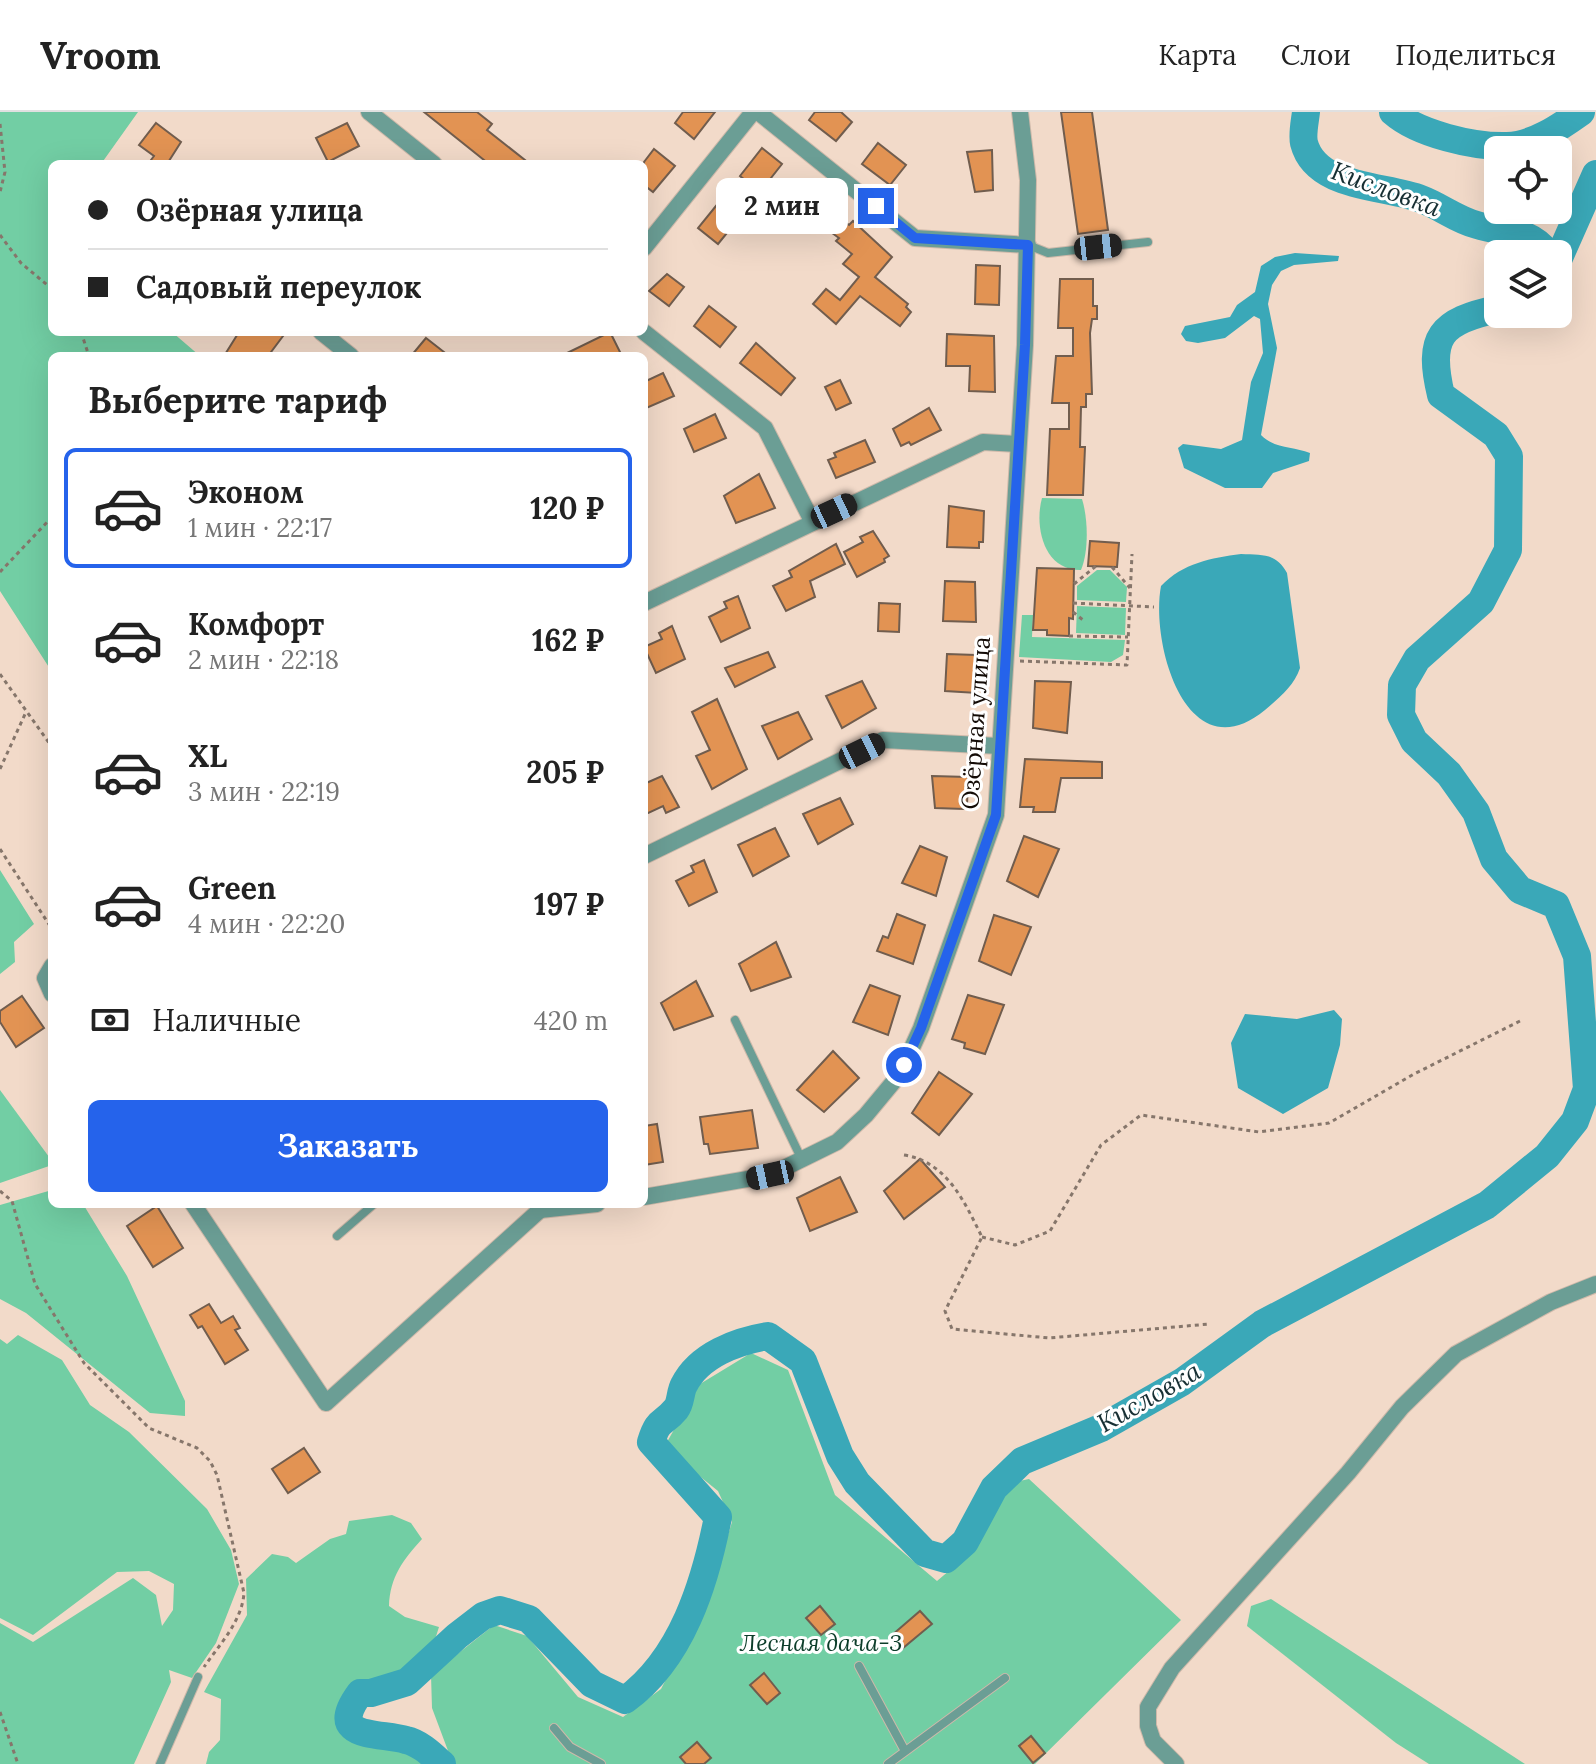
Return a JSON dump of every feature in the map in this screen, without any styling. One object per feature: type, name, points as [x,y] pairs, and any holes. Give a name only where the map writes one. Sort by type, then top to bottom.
[{"type":"street","points":[[369,112],[429,160]]},
{"type":"street","points":[[648,243],[756,112],[915,238],[1028,245]]},
{"type":"street","name":"Озёрная улица","points":[[648,1196],[770,1175],[837,1142],[866,1115],[900,1074],[916,1040],[996,815],[1025,345],[1028,180],[1020,112]]},
{"type":"street","points":[[648,335],[765,428],[812,521]]},
{"type":"street","points":[[326,336],[346,352]]},
{"type":"street","points":[[648,601],[983,442],[1017,444]]},
{"type":"street","points":[[648,854],[883,740],[999,746]]},
{"type":"street","points":[[196,1208],[326,1403],[536,1208]]},
{"type":"street","points":[[1176,1764],[1153,1741],[1148,1726],[1148,1707],[1172,1668],[1348,1473],[1402,1407],[1456,1354],[1551,1302],[1596,1284]]},
{"type":"lane","points":[[1028,245],[1048,253],[1148,242]]},
{"type":"lane","points":[[735,1020],[802,1161]]},
{"type":"lane","points":[[337,1236],[369,1208]]},
{"type":"lane","points":[[859,1666],[905,1751]]},
{"type":"lane","points":[[160,1764],[198,1677]]},
{"type":"lane","points":[[888,1764],[1005,1678]]},
{"type":"lane","points":[[554,1728],[570,1747],[601,1764]]},
{"type":"path","points":[[0,124],[5,172],[0,192]]},
{"type":"path","points":[[0,235],[21,263],[48,286]]},
{"type":"path","points":[[0,572],[48,521]]},
{"type":"path","points":[[1004,660],[1127,665],[1132,554]]},
{"type":"path","points":[[1074,584],[1096,566]]},
{"type":"path","points":[[1112,567],[1130,588]]},
{"type":"path","points":[[1073,603],[1154,607]]},
{"type":"path","points":[[1073,612],[1083,620]]},
{"type":"path","points":[[1069,636],[1128,637]]},
{"type":"path","points":[[0,674],[48,742]]},
{"type":"path","points":[[0,769],[26,712]]},
{"type":"path","points":[[0,849],[48,923]]},
{"type":"path","points":[[904,1155],[927,1159],[960,1193],[982,1237],[1015,1245],[1050,1231],[1101,1145],[1141,1115],[1259,1132],[1329,1123],[1414,1074],[1522,1020]]},
{"type":"path","points":[[1,1193],[12,1201],[35,1284],[84,1363],[149,1428],[197,1448],[210,1461],[217,1475],[239,1562],[243,1607],[198,1677]]},
{"type":"path","points":[[982,1237],[945,1311],[952,1329],[1049,1338],[1209,1324]]},
{"type":"path","points":[[0,1712],[18,1764]]},
{"type":"green space","points":[[0,112],[138,112],[104,160],[48,160],[48,336],[177,336],[195,352],[48,352],[48,666],[0,591]]},
{"type":"green space","points":[[1042,498],[1082,499],[1087,534],[1081,570],[1068,568],[1050,555],[1041,534]]},
{"type":"green space","points":[[1097,570],[1110,570],[1127,587],[1126,602],[1077,600],[1077,586]]},
{"type":"green space","points":[[1077,606],[1126,608],[1125,635],[1076,633]]},
{"type":"green space","points":[[1022,615],[1033,615],[1032,637],[1125,640],[1123,655],[1111,662],[1019,657]]},
{"type":"green space","points":[[0,870],[34,924],[14,942],[15,962],[0,974]]},
{"type":"green space","points":[[0,1090],[48,1156],[48,1166],[0,1183]]},
{"type":"green space","points":[[48,1191],[48,1208],[85,1208],[127,1276],[185,1401],[185,1416],[150,1413],[26,1313],[0,1299],[0,1205]]},
{"type":"green space","points":[[18,1335],[62,1360],[90,1405],[129,1432],[207,1509],[231,1550],[239,1584],[216,1643],[192,1678],[169,1670],[171,1682],[134,1764],[0,1764],[0,1623],[33,1642],[133,1578],[156,1595],[162,1626],[173,1610],[174,1584],[149,1571],[117,1572],[33,1635],[0,1618],[0,1339],[7,1344]]},
{"type":"green space","name":"Лесная дача-3","points":[[751,1353],[788,1370],[835,1495],[937,1581],[970,1553],[1006,1484],[1029,1479],[1181,1620],[1035,1764],[453,1764],[432,1708],[431,1675],[494,1625],[527,1636],[578,1697],[623,1717],[661,1689],[710,1593],[732,1522],[718,1491],[692,1470],[667,1442],[700,1384]]},
{"type":"green space","points":[[392,1515],[411,1523],[422,1539],[399,1570],[392,1586],[389,1606],[405,1617],[439,1627],[429,1652],[414,1667],[363,1686],[353,1694],[339,1731],[361,1742],[403,1752],[425,1764],[206,1764],[209,1752],[220,1740],[221,1699],[204,1692],[247,1615],[246,1579],[272,1554],[288,1557],[296,1563],[330,1539],[346,1534],[349,1521]]},
{"type":"green space","points":[[1271,1599],[1525,1764],[1429,1764],[1396,1743],[1247,1626],[1251,1606]]},
{"type":"water","points":[[1295,253],[1339,256],[1338,261],[1294,265],[1281,271],[1272,285],[1268,304],[1277,348],[1261,435],[1278,445],[1310,453],[1309,461],[1273,473],[1262,488],[1225,488],[1184,468],[1178,448],[1183,444],[1221,449],[1242,440],[1251,382],[1263,353],[1260,319],[1254,316],[1225,338],[1198,343],[1186,341],[1181,334],[1185,326],[1230,317],[1237,305],[1255,292],[1261,266],[1275,257]]},
{"type":"water","points":[[1241,554],[1273,558],[1287,573],[1300,668],[1290,686],[1265,710],[1238,725],[1214,726],[1195,714],[1180,694],[1169,668],[1159,611],[1161,586],[1188,567]]},
{"type":"water","points":[[1334,1010],[1342,1019],[1340,1045],[1328,1088],[1283,1114],[1238,1088],[1231,1043],[1245,1014],[1297,1019]]},
{"type":"building","points":[[424,112],[477,112],[492,124],[487,130],[525,160],[484,160]]},
{"type":"building","points":[[683,112],[715,112],[694,139],[675,123]]},
{"type":"building","points":[[815,112],[841,112],[852,122],[836,141],[809,120]]},
{"type":"building","points":[[1061,112],[1092,112],[1108,230],[1078,234]]},
{"type":"building","points":[[156,123],[181,142],[170,160],[151,160],[154,156],[139,145]]},
{"type":"building","points":[[347,123],[359,146],[327,160],[316,138]]},
{"type":"building","points":[[878,143],[906,165],[890,185],[862,164]]},
{"type":"building","points":[[762,148],[782,164],[760,192],[740,176]]},
{"type":"building","points":[[654,149],[675,166],[653,192],[648,188],[648,160],[646,160]]},
{"type":"building","points":[[992,150],[993,190],[975,192],[967,152]]},
{"type":"building","points":[[807,184],[832,205],[829,209],[849,225],[853,221],[892,257],[875,277],[908,304],[906,307],[911,312],[900,326],[860,296],[836,324],[813,304],[826,289],[840,300],[859,277],[843,264],[852,254],[836,241],[839,238],[791,203]]},
{"type":"building","points":[[720,201],[740,217],[718,244],[698,228]]},
{"type":"building","points":[[976,265],[1000,266],[999,305],[975,304]]},
{"type":"building","points":[[667,274],[684,287],[669,306],[649,291]]},
{"type":"building","points":[[1060,279],[1093,279],[1093,306],[1097,306],[1097,319],[1092,319],[1090,333],[1092,394],[1086,394],[1086,407],[1081,407],[1080,447],[1085,447],[1083,495],[1047,495],[1050,429],[1069,429],[1069,403],[1052,403],[1056,356],[1073,356],[1073,328],[1058,328]]},
{"type":"building","points":[[709,306],[736,327],[720,347],[694,326]]},
{"type":"building","points":[[947,334],[994,336],[995,392],[969,391],[970,366],[946,366]]},
{"type":"building","points":[[236,336],[283,336],[271,352],[226,352]]},
{"type":"building","points":[[602,336],[612,336],[620,352],[569,352]]},
{"type":"building","points":[[426,338],[444,352],[414,352]]},
{"type":"building","points":[[756,343],[795,378],[781,395],[740,363]]},
{"type":"building","points":[[663,373],[674,396],[648,407],[648,380]]},
{"type":"building","points":[[840,380],[851,403],[836,410],[825,387]]},
{"type":"building","points":[[929,408],[941,430],[911,445],[909,442],[901,446],[893,429]]},
{"type":"building","points":[[715,414],[726,438],[694,452],[684,429]]},
{"type":"building","points":[[865,440],[875,462],[836,478],[828,460],[836,457],[834,453]]},
{"type":"building","points":[[759,474],[775,508],[736,523],[724,496]]},
{"type":"building","points":[[949,506],[984,511],[983,542],[979,542],[979,548],[947,547]]},
{"type":"building","points":[[873,531],[889,556],[884,559],[885,562],[857,577],[844,552],[863,542],[860,537]]},
{"type":"building","points":[[1090,541],[1119,543],[1117,567],[1088,566]]},
{"type":"building","points":[[836,544],[845,564],[810,581],[815,597],[786,611],[773,586],[792,577],[789,571]]},
{"type":"building","points":[[1037,568],[1074,569],[1073,619],[1069,618],[1069,636],[1047,635],[1047,630],[1033,630]]},
{"type":"building","points":[[945,581],[975,582],[976,622],[943,621]]},
{"type":"building","points":[[738,596],[750,628],[721,642],[709,617],[727,608],[724,602]]},
{"type":"building","points":[[879,603],[900,604],[899,632],[878,631]]},
{"type":"building","points":[[672,626],[685,659],[656,673],[648,656],[648,645],[662,639],[659,633]]},
{"type":"building","points":[[768,652],[775,667],[735,687],[725,668]]},
{"type":"building","points":[[947,654],[976,655],[977,693],[945,691]]},
{"type":"building","points":[[862,681],[876,708],[842,728],[826,696]]},
{"type":"building","points":[[1035,681],[1071,682],[1067,733],[1033,728]]},
{"type":"building","points":[[717,699],[747,769],[712,789],[696,756],[710,750],[692,712]]},
{"type":"building","points":[[798,712],[812,739],[778,759],[762,726]]},
{"type":"building","points":[[1025,759],[1102,762],[1102,778],[1061,778],[1055,812],[1033,812],[1034,807],[1020,807]]},
{"type":"building","points":[[662,776],[679,807],[666,813],[663,806],[648,813],[648,782]]},
{"type":"building","points":[[932,776],[968,777],[967,806],[964,809],[935,808]]},
{"type":"building","points":[[840,798],[853,824],[818,844],[803,814]]},
{"type":"building","points":[[775,828],[789,856],[753,876],[738,845]]},
{"type":"building","points":[[1024,836],[1059,849],[1038,897],[1007,881]]},
{"type":"building","points":[[920,846],[947,857],[936,896],[902,883]]},
{"type":"building","points":[[704,860],[717,892],[689,906],[676,881],[694,872],[691,866]]},
{"type":"building","points":[[897,914],[925,925],[913,964],[877,951],[883,936],[888,938]]},
{"type":"building","points":[[994,915],[1031,927],[1011,975],[979,961]]},
{"type":"building","points":[[776,942],[791,977],[751,991],[739,964]]},
{"type":"building","points":[[696,981],[713,1016],[674,1030],[661,1003]]},
{"type":"building","points":[[870,985],[900,996],[888,1035],[853,1022]]},
{"type":"building","points":[[968,995],[1004,1005],[985,1054],[964,1048],[965,1043],[952,1039]]},
{"type":"building","points":[[22,996],[44,1028],[16,1047],[0,1022],[0,1011]]},
{"type":"building","points":[[833,1051],[859,1078],[824,1112],[797,1090]]},
{"type":"building","points":[[939,1072],[972,1094],[939,1135],[912,1113]]},
{"type":"building","points":[[752,1110],[758,1148],[710,1154],[708,1144],[704,1144],[700,1117]]},
{"type":"building","points":[[657,1124],[663,1162],[648,1164],[648,1125]]},
{"type":"building","points":[[920,1159],[945,1187],[904,1219],[884,1191]]},
{"type":"building","points":[[840,1177],[857,1212],[810,1231],[797,1198]]},
{"type":"building","points":[[158,1208],[183,1248],[153,1267],[127,1226]]},
{"type":"building","points":[[209,1304],[221,1323],[233,1316],[240,1328],[235,1330],[248,1350],[225,1364],[202,1326],[198,1328],[190,1315]]},
{"type":"building","points":[[304,1448],[320,1472],[288,1493],[272,1469]]},
{"type":"building","points":[[820,1606],[835,1624],[821,1635],[806,1618]]},
{"type":"building","points":[[920,1611],[932,1624],[903,1648],[892,1635]]},
{"type":"building","points":[[764,1673],[780,1693],[767,1704],[750,1685]]},
{"type":"building","points":[[1031,1736],[1045,1753],[1033,1763],[1019,1746]]},
{"type":"building","points":[[697,1742],[711,1758],[704,1764],[686,1764],[680,1757]]},
{"type":"waterway","name":"Кисловка","points":[[1306,112],[1304,143],[1311,158],[1322,169],[1354,183],[1421,199],[1470,223],[1533,240]]},
{"type":"waterway","name":"Кисловка","points":[[1393,112],[1417,127],[1447,138],[1507,146],[1537,139],[1581,112]]},
{"type":"waterway","points":[[1567,240],[1596,174]]},
{"type":"waterway","name":"Кисловка","points":[[442,1764],[411,1742],[360,1731],[352,1726],[349,1719],[351,1708],[360,1693],[371,1693],[407,1682],[483,1616],[500,1610],[529,1619],[592,1684],[625,1700],[662,1663],[688,1618],[698,1593],[718,1517],[651,1442],[659,1425],[678,1407],[691,1374],[720,1351],[768,1336],[803,1361],[840,1456],[857,1483],[925,1553],[946,1559],[965,1542],[994,1488],[1022,1461],[1101,1428],[1182,1382],[1262,1324],[1487,1205],[1547,1156],[1575,1121],[1587,1089],[1577,956],[1556,905],[1520,890],[1494,859],[1476,812],[1449,774],[1414,741],[1401,715],[1402,685],[1417,659],[1481,602],[1508,550],[1509,456],[1496,435],[1441,395],[1437,375],[1436,359],[1442,335],[1463,319],[1484,312]]},
{"type":"route","points":[[876,206],[915,238],[1028,245],[1025,345],[996,815],[921,1028],[904,1065]]}]
